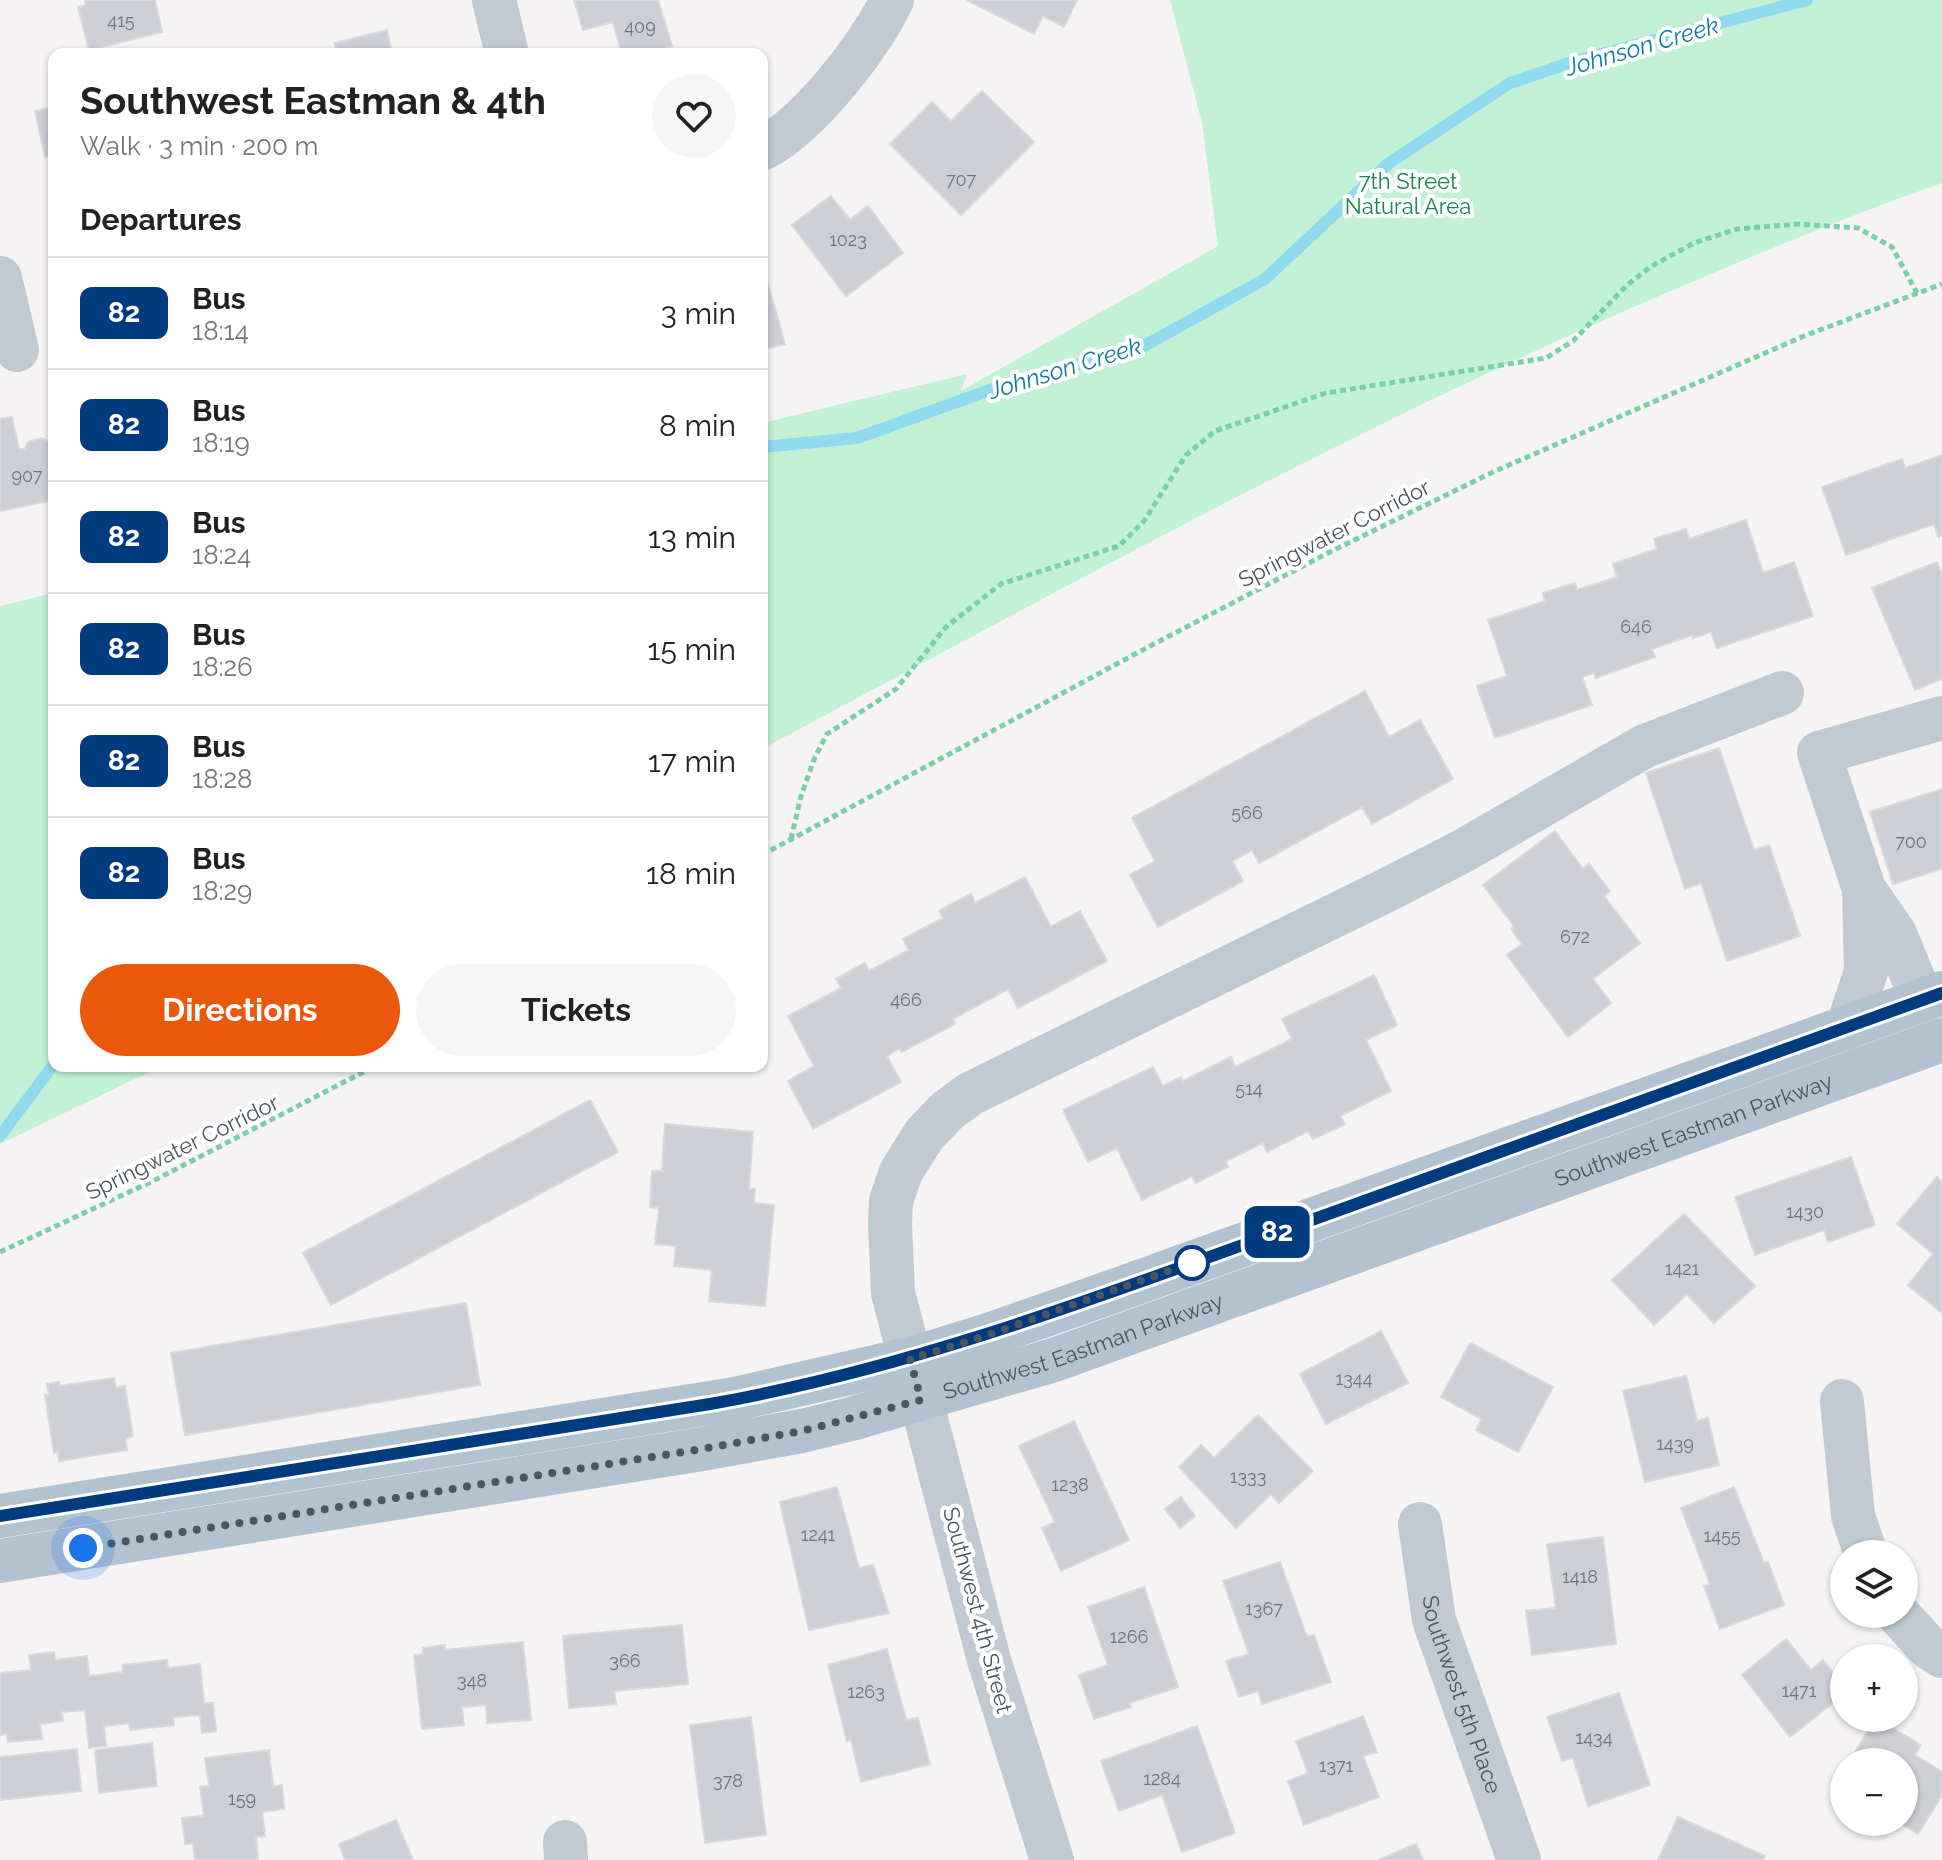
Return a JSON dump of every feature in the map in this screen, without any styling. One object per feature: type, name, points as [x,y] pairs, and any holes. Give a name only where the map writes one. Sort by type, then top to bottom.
[{"type":"main road","name":"Southwest Eastman Parkway","points":[[0,1561],[802,1431],[916,1379],[985,1336],[1932,997]]},
{"type":"main road","points":[[1744,1112],[1801,1070],[1904,1031],[1932,997]]},
{"type":"main road","name":"Southwest Eastman Parkway","points":[[0,1516],[735,1399],[1054,1360],[1942,1040]]},
{"type":"street","points":[[494,0],[506,48]]},
{"type":"street","points":[[768,146],[824,97],[856,60],[892,0]]},
{"type":"street","points":[[0,278],[24,348]]},
{"type":"street","name":"Southwest 4th Street","points":[[1052,1860],[989,1660],[893,1293],[891,1201],[901,1172],[924,1135],[947,1111],[970,1094],[1461,852],[1645,746],[1782,693]]},
{"type":"street","points":[[1932,997],[1864,889],[1819,753],[1942,718]]},
{"type":"street","points":[[1847,1028],[1866,972],[1864,889]]},
{"type":"street","points":[[1842,1401],[1853,1516],[1861,1540]]},
{"type":"street","name":"Southwest 5th Place","points":[[1420,1524],[1434,1620],[1519,1860]]},
{"type":"street","points":[[1911,1628],[1928,1647],[1942,1656]]},
{"type":"path","points":[[791,839],[815,757],[827,734],[896,689],[946,627],[1001,584],[1119,546],[1144,521],[1186,455],[1215,431],[1326,393],[1546,358],[1573,341],[1626,286],[1650,267],[1694,243],[1737,229],[1798,224],[1858,228],[1892,247],[1917,293]]},
{"type":"path","name":"Springwater Corridor","points":[[768,852],[1288,573],[1493,472],[1804,336],[1942,284]]},
{"type":"path","name":"Springwater Corridor","points":[[0,1252],[153,1181],[363,1072]]},
{"type":"green space","name":"7th Street Natural Area","points":[[1170,0],[1942,0],[1942,183],[1717,272],[1449,391],[1218,506],[768,746],[768,422],[967,374],[961,391],[1218,246],[1202,123]]},
{"type":"green space","points":[[48,594],[48,1072],[150,1072],[0,1144],[0,606]]},
{"type":"building","points":[[85,0],[155,0],[162,32],[88,48],[78,7],[86,5]]},
{"type":"building","points":[[574,0],[658,0],[672,46],[620,48],[613,22],[583,30]]},
{"type":"building","points":[[967,0],[1077,0],[1064,27],[1043,16],[1034,34]]},
{"type":"building","points":[[387,30],[391,48],[336,48],[335,43]]},
{"type":"building","points":[[982,91],[1034,142],[961,215],[890,144],[932,102],[951,121]]},
{"type":"building","points":[[48,108],[48,156],[45,157],[35,111]]},
{"type":"building","points":[[831,196],[850,220],[868,206],[903,253],[846,296],[792,225]]},
{"type":"building","points":[[768,284],[785,344],[768,348]]},
{"type":"building","points":[[12,417],[19,449],[25,449],[28,442],[41,438],[48,441],[48,501],[0,511],[0,419]]},
{"type":"building","points":[[1942,455],[1942,535],[1938,537],[1934,524],[1846,555],[1822,487],[1902,459],[1905,468]]},
{"type":"building","points":[[1746,520],[1763,573],[1794,562],[1813,616],[1717,648],[1711,632],[1652,649],[1655,657],[1596,678],[1594,673],[1582,677],[1592,705],[1495,738],[1477,686],[1507,676],[1488,620],[1545,601],[1543,593],[1575,583],[1577,590],[1617,577],[1613,564],[1657,549],[1654,539],[1686,529],[1689,539]]},
{"type":"building","points":[[1937,562],[1942,575],[1942,679],[1915,690],[1872,588]]},
{"type":"building","points":[[1365,691],[1389,737],[1420,720],[1453,779],[1372,824],[1362,807],[1259,863],[1252,850],[1232,861],[1243,881],[1158,927],[1130,875],[1155,861],[1132,818]]},
{"type":"building","points":[[1719,748],[1754,850],[1769,845],[1800,936],[1727,961],[1701,883],[1685,889],[1646,773]]},
{"type":"building","points":[[1942,789],[1942,869],[1893,884],[1870,812]]},
{"type":"building","points":[[1555,831],[1583,869],[1589,864],[1610,891],[1604,896],[1640,943],[1593,979],[1611,1003],[1568,1037],[1507,955],[1522,944],[1511,929],[1514,926],[1483,885]]},
{"type":"building","points":[[1025,877],[1051,927],[1080,911],[1107,961],[1018,1008],[1008,989],[953,1019],[955,1024],[902,1052],[900,1048],[887,1056],[901,1082],[813,1129],[788,1081],[814,1066],[788,1016],[841,988],[836,979],[865,963],[869,971],[909,950],[903,939],[943,918],[939,911],[971,894],[975,903]]},
{"type":"building","points":[[1374,975],[1397,1025],[1366,1040],[1391,1091],[1340,1116],[1345,1124],[1313,1139],[1308,1131],[1267,1152],[1263,1143],[1226,1161],[1228,1167],[1196,1183],[1192,1176],[1142,1200],[1117,1148],[1088,1162],[1063,1110],[1153,1067],[1163,1086],[1181,1077],[1183,1081],[1231,1057],[1235,1067],[1292,1039],[1282,1019]]},
{"type":"building","points":[[590,1100],[618,1152],[331,1305],[303,1253]]},
{"type":"building","points":[[665,1124],[753,1132],[749,1189],[755,1189],[754,1203],[774,1205],[765,1306],[709,1301],[712,1270],[674,1266],[676,1246],[655,1244],[659,1208],[650,1207],[652,1171],[662,1171]]},
{"type":"building","points":[[1851,1157],[1875,1225],[1828,1242],[1824,1230],[1755,1255],[1735,1197]]},
{"type":"building","points":[[1937,1177],[1942,1182],[1942,1313],[1908,1285],[1933,1254],[1897,1224]]},
{"type":"building","points":[[1684,1214],[1755,1286],[1714,1323],[1687,1294],[1654,1325],[1612,1280]]},
{"type":"building","points":[[466,1303],[480,1385],[185,1435],[171,1353]]},
{"type":"building","points":[[1381,1331],[1408,1383],[1326,1424],[1300,1374]]},
{"type":"building","points":[[1470,1343],[1553,1387],[1518,1452],[1476,1430],[1482,1419],[1441,1397]]},
{"type":"building","points":[[1686,1376],[1697,1421],[1708,1418],[1719,1465],[1645,1482],[1623,1391]]},
{"type":"building","points":[[114,1378],[116,1388],[125,1386],[133,1436],[126,1438],[127,1450],[59,1461],[58,1452],[54,1453],[45,1395],[49,1395],[47,1384],[59,1382],[60,1386]]},
{"type":"building","points":[[1258,1415],[1313,1471],[1279,1503],[1271,1494],[1236,1528],[1179,1467],[1201,1445],[1214,1458]]},
{"type":"building","points":[[1074,1421],[1129,1540],[1061,1571],[1042,1528],[1055,1522],[1019,1446]]},
{"type":"building","points":[[837,1487],[859,1568],[873,1565],[889,1613],[809,1630],[780,1502]]},
{"type":"building","points":[[1734,1487],[1784,1605],[1720,1629],[1704,1586],[1710,1584],[1681,1508]]},
{"type":"building","points":[[1181,1497],[1195,1516],[1180,1528],[1165,1509]]},
{"type":"building","points":[[1603,1537],[1616,1644],[1532,1655],[1526,1611],[1556,1608],[1547,1544]]},
{"type":"building","points":[[1280,1562],[1307,1637],[1314,1635],[1331,1682],[1262,1704],[1258,1691],[1239,1697],[1226,1661],[1249,1654],[1223,1581]]},
{"type":"building","points":[[1144,1587],[1178,1687],[1129,1703],[1131,1707],[1094,1719],[1079,1675],[1108,1665],[1088,1607]]},
{"type":"building","points":[[682,1625],[688,1684],[614,1691],[616,1704],[569,1708],[563,1636]]},
{"type":"building","points":[[1786,1639],[1811,1670],[1823,1660],[1830,1669],[1830,1705],[1790,1737],[1742,1675]]},
{"type":"building","points":[[523,1642],[531,1720],[487,1723],[486,1705],[462,1707],[464,1725],[422,1729],[414,1655],[423,1654],[423,1648],[445,1645],[445,1650]]},
{"type":"building","points":[[887,1649],[906,1720],[918,1718],[930,1764],[861,1782],[828,1665]]},
{"type":"building","points":[[54,1652],[55,1660],[87,1656],[89,1676],[123,1672],[123,1665],[167,1660],[168,1668],[200,1664],[204,1703],[213,1703],[216,1731],[202,1733],[200,1715],[173,1717],[174,1725],[130,1730],[129,1723],[104,1726],[106,1746],[89,1748],[85,1710],[62,1712],[63,1721],[40,1724],[42,1739],[8,1742],[7,1734],[0,1735],[0,1673],[31,1670],[29,1655]]},
{"type":"building","points":[[1619,1693],[1650,1785],[1588,1806],[1573,1758],[1562,1761],[1547,1717]]},
{"type":"building","points":[[1363,1716],[1377,1752],[1363,1756],[1379,1797],[1304,1825],[1288,1781],[1308,1773],[1296,1741]]},
{"type":"building","points":[[751,1717],[766,1835],[705,1843],[690,1725]]},
{"type":"building","points":[[1197,1726],[1235,1833],[1182,1852],[1162,1795],[1119,1811],[1101,1761]]},
{"type":"building","points":[[1867,1732],[1899,1732],[1921,1745],[1918,1750],[1858,1748]]},
{"type":"building","points":[[152,1743],[157,1786],[99,1793],[95,1750]]},
{"type":"building","points":[[77,1749],[81,1791],[0,1800],[0,1757]]},
{"type":"building","points":[[269,1750],[273,1787],[282,1785],[284,1809],[262,1812],[265,1836],[256,1837],[258,1860],[195,1860],[193,1843],[185,1844],[182,1818],[204,1816],[200,1787],[209,1786],[205,1758]]},
{"type":"building","points":[[1918,1757],[1942,1772],[1942,1795],[1918,1834]]},
{"type":"building","points":[[1678,1817],[1765,1856],[1763,1860],[1658,1860]]},
{"type":"building","points":[[396,1820],[413,1860],[345,1860],[339,1844]]},
{"type":"building","points":[[1416,1844],[1423,1860],[1378,1860]]},
{"type":"waterway","name":"Johnson Creek","points":[[768,446],[857,438],[998,387],[1144,346],[1265,279],[1389,163],[1510,83],[1575,61],[1807,0]]},
{"type":"waterway","name":"Johnson Creek","points":[[0,1136],[48,1072]]},
{"type":"bus line","name":"82","points":[[0,1516],[710,1404],[910,1359],[1089,1300],[1942,993]]},
{"type":"route","points":[[83,1548],[696,1450],[851,1419],[921,1400],[910,1359],[985,1336],[1202,1259],[1192,1263]]}]
